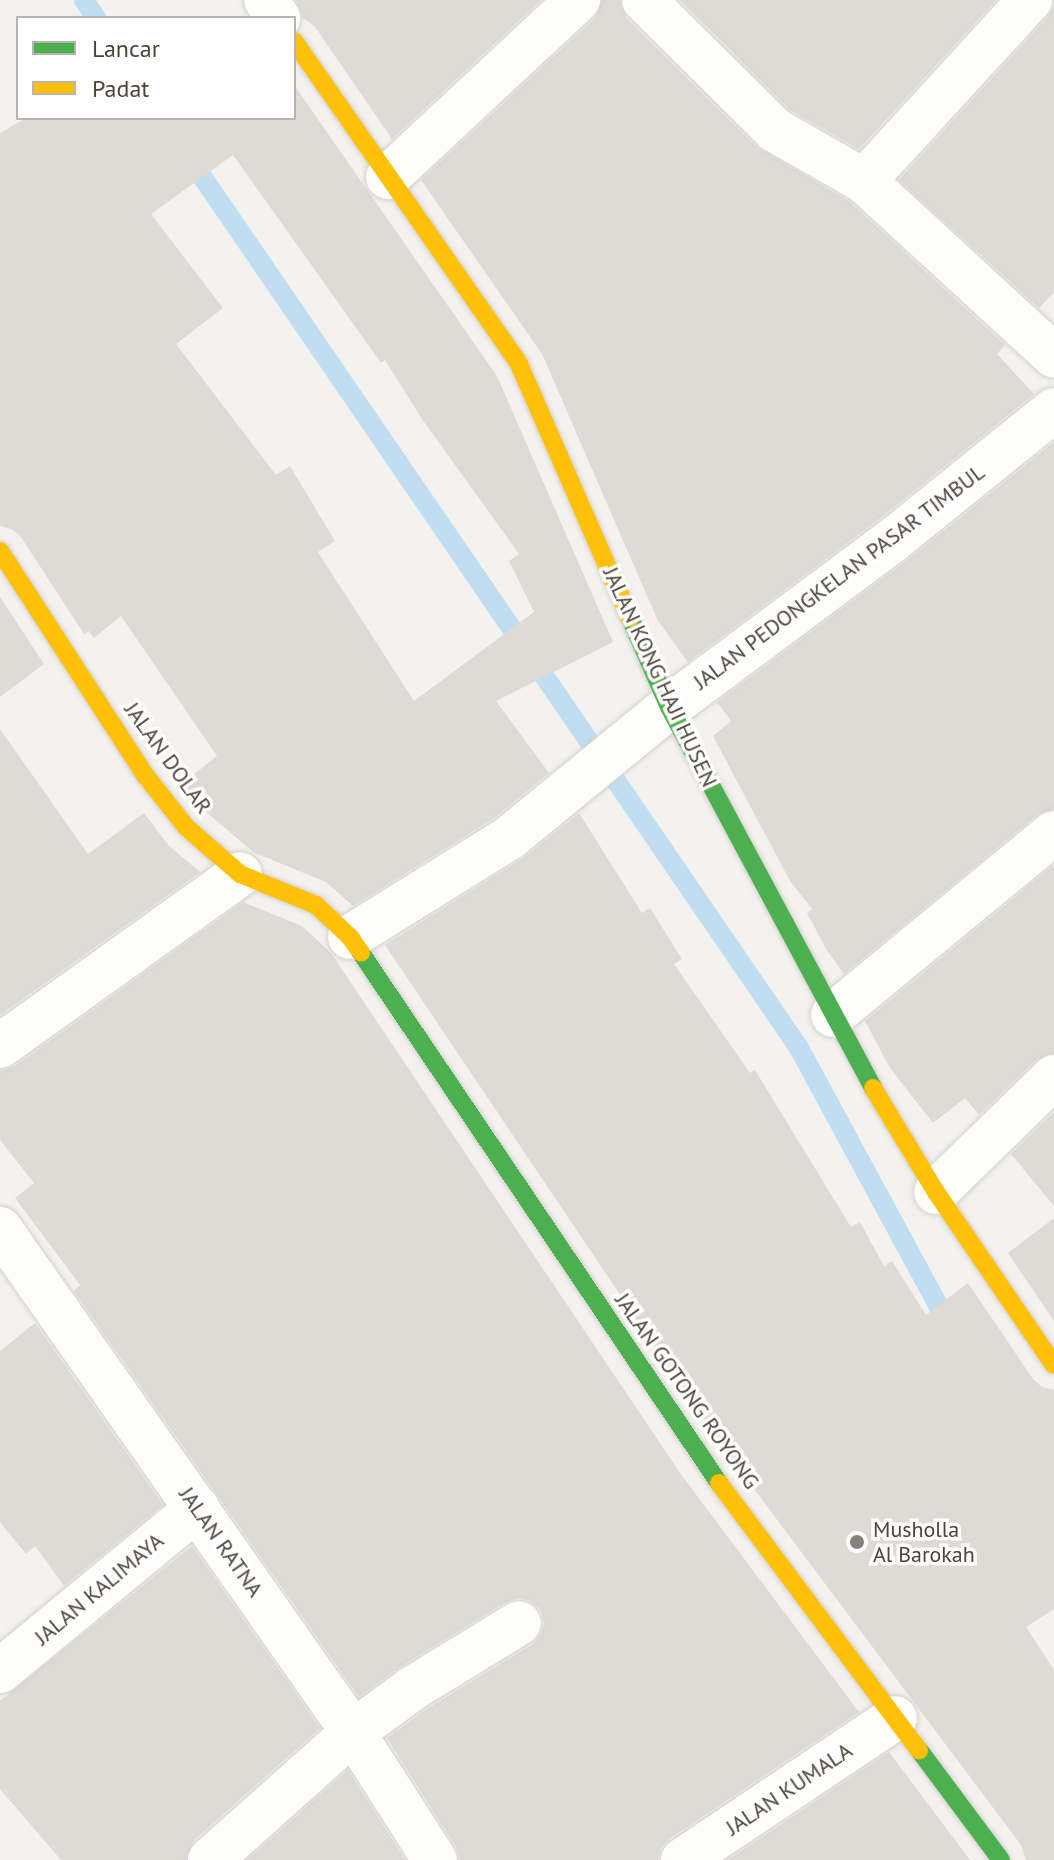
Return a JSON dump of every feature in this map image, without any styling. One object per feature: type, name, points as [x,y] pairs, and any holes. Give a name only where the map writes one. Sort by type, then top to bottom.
[{"type":"street","points":[[388,177],[578,0]]},
{"type":"street","points":[[644,0],[775,130],[864,181],[1054,356]]},
{"type":"street","points":[[864,181],[1030,0]]},
{"type":"street","name":"JALAN KONG HAJI HUSEN","points":[[296,44],[519,364],[664,712],[878,1098],[936,1192],[1052,1362]]},
{"type":"street","name":"JALAN PEDONGKELAN PASAR TIMBUL","points":[[350,937],[509,838],[664,712],[893,540],[1054,410]]},
{"type":"street","name":"JALAN DOLAR","points":[[0,551],[145,775],[186,827],[240,874],[316,905],[350,937]]},
{"type":"street","points":[[833,1015],[1054,833]]},
{"type":"street","points":[[0,1046],[240,874]]},
{"type":"street","name":"JALAN GOTONG ROYONG","points":[[350,937],[701,1459],[1001,1860]]},
{"type":"street","points":[[936,1192],[1054,1077]]},
{"type":"street","name":"JALAN RATNA","points":[[0,1229],[353,1732],[435,1860]]},
{"type":"street","name":"JALAN KALIMAYA","points":[[0,1671],[198,1508]]},
{"type":"street","points":[[210,1860],[353,1732],[413,1688],[519,1623]]},
{"type":"street","name":"JALAN KUMALA","points":[[683,1860],[895,1718]]},
{"type":"building","points":[[296,0],[541,0],[392,139],[315,27],[303,18]]},
{"type":"building","points":[[602,0],[620,0],[626,18],[758,148],[849,201],[1005,345],[997,354],[1034,394],[878,520],[688,662],[658,621],[542,354],[421,180],[595,18]]},
{"type":"building","points":[[680,0],[996,0],[859,149],[790,110]]},
{"type":"building","points":[[1054,6],[1054,292],[1039,308],[899,180],[1048,17]]},
{"type":"building","points":[[296,88],[497,376],[613,642],[496,701],[549,773],[494,818],[353,906],[326,882],[253,852],[204,810],[183,783],[217,756],[121,616],[94,638],[89,631],[84,634],[21,537],[12,529],[0,526],[0,133],[23,120],[296,120]],"holes":[[[233,155],[381,363],[385,360],[422,419],[519,554],[509,561],[534,612],[414,701],[318,552],[335,541],[290,466],[276,475],[176,344],[223,308],[151,214]]]},
{"type":"building","points":[[1054,442],[1054,809],[1038,814],[844,974],[826,949],[807,913],[812,909],[790,881],[713,736],[731,721],[717,702],[909,559]]},
{"type":"building","points":[[0,597],[44,664],[0,697]]},
{"type":"building","points":[[0,729],[88,854],[144,813],[169,846],[200,872],[0,1015]]},
{"type":"building","points":[[579,813],[642,913],[650,908],[682,959],[674,964],[750,1073],[755,1070],[851,1227],[860,1222],[884,1266],[892,1261],[926,1315],[968,1283],[1033,1379],[1042,1387],[1054,1390],[1054,1609],[1026,1627],[1054,1670],[1054,1860],[1026,1860],[1021,1845],[721,1445],[385,945],[522,859]]},
{"type":"building","points":[[1054,865],[1054,1053],[1037,1059],[979,1115],[965,1098],[933,1123],[890,1068],[865,1021]]},
{"type":"building","points":[[243,902],[302,926],[331,953],[680,1473],[859,1712],[669,1839],[661,1848],[658,1860],[460,1860],[456,1847],[387,1738],[427,1709],[533,1644],[541,1634],[544,1623],[540,1609],[530,1601],[519,1598],[506,1602],[400,1667],[359,1697],[74,1291],[80,1285],[15,1198],[34,1183],[0,1140],[0,1071],[15,1066]]},
{"type":"building","points":[[1054,1112],[1054,1206],[1011,1154]]},
{"type":"building","points":[[1054,1218],[1054,1321],[1008,1253]]},
{"type":"building","points":[[35,1323],[163,1505],[64,1586],[35,1546],[26,1554],[0,1522],[0,1351]]},
{"type":"building","points":[[192,1546],[320,1728],[193,1841],[186,1860],[61,1860],[0,1789],[0,1701]]},
{"type":"building","points":[[889,1752],[970,1860],[728,1860]]},
{"type":"building","points":[[348,1770],[405,1860],[247,1860]]},
{"type":"waterway","points":[[84,0],[95,16]]},
{"type":"waterway","points":[[163,120],[799,1048],[950,1327]]},
{"type":"traffic: fast","points":[[630,618],[669,707],[873,1088]]},
{"type":"traffic: fast","points":[[361,953],[719,1483]]},
{"type":"traffic: fast","points":[[919,1750],[1001,1860]]},
{"type":"traffic: slow","points":[[296,44],[519,364],[630,618]]},
{"type":"traffic: slow","points":[[0,551],[145,775],[186,827],[240,874],[316,905],[350,937],[361,953]]},
{"type":"traffic: slow","points":[[873,1088],[936,1192],[1054,1365]]},
{"type":"traffic: slow","points":[[719,1483],[919,1750]]},
{"type":"place","name":"Musholla Al Barokah","points":[[857,1542]]}]
